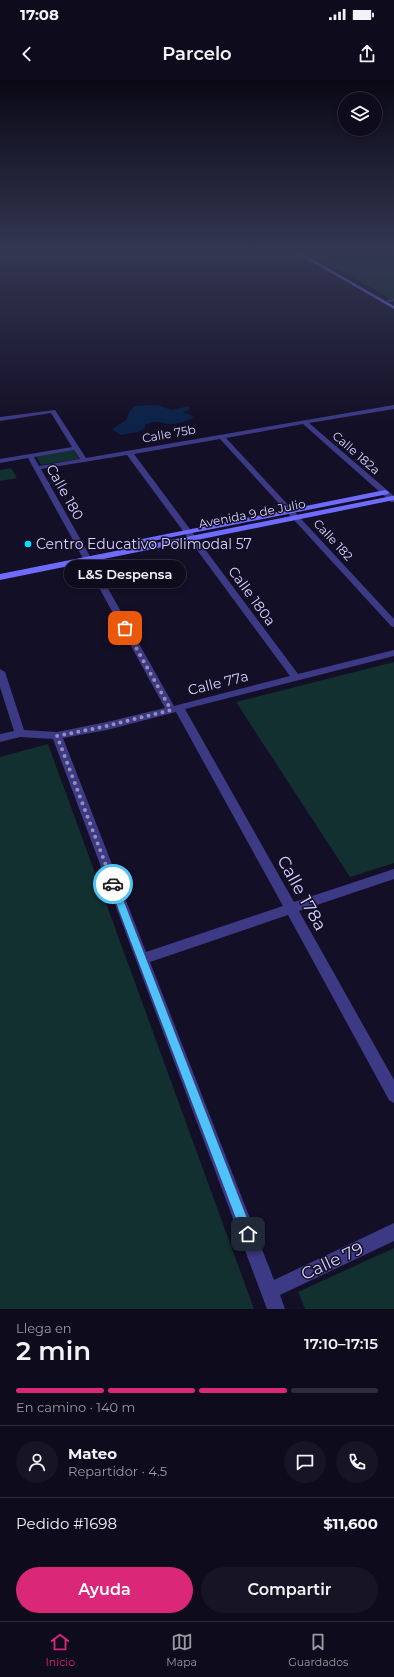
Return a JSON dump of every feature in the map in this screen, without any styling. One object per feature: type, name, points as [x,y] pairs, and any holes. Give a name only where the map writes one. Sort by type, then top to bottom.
[{"type":"main road","name":"Avenida 9 de Julio","points":[[0,570],[86,556],[190,535],[290,511],[385,492]]},
{"type":"main road","name":"Avenida 9 de Julio","points":[[190,535],[296,518],[393,499]]},
{"type":"main road","name":"Avenida 9 de Julio","points":[[0,577],[86,556]]},
{"type":"street","name":"Calle 75b","points":[[36,468],[394,407]]},
{"type":"street","points":[[0,419],[53,411],[84,460]]},
{"type":"street","name":"Calle 182a","points":[[304,422],[393,499]]},
{"type":"street","name":"Calle 182","points":[[221,436],[394,624]]},
{"type":"street","points":[[0,461],[76,448]]},
{"type":"street","name":"Calle 180a","points":[[129,452],[296,678]]},
{"type":"street","name":"Calle 180","points":[[30,456],[86,556],[175,708]]},
{"type":"street","name":"Calle 77a","points":[[0,738],[20,733],[57,736],[107,726],[394,653]]},
{"type":"street","points":[[0,672],[20,733]]},
{"type":"street","name":"Calle 178a","points":[[175,708],[291,909],[394,1095]]},
{"type":"street","points":[[57,736],[276,1309]]},
{"type":"street","points":[[142,959],[394,874]]},
{"type":"street","name":"Calle 79","points":[[269,1290],[394,1232]]},
{"type":"green space","points":[[74,450],[79,459],[41,465],[36,456]]},
{"type":"green space","points":[[11,468],[17,478],[0,481],[0,470]]},
{"type":"green space","points":[[394,662],[394,863],[350,877],[236,702]]},
{"type":"green space","points":[[48,744],[254,1309],[0,1309],[0,757]]},
{"type":"green space","points":[[394,1248],[394,1309],[305,1309],[298,1292]]},
{"type":"water","points":[[158,405],[171,410],[189,406],[189,410],[183,412],[193,416],[192,419],[175,424],[154,422],[145,425],[145,428],[138,432],[121,435],[112,429],[126,420],[130,411],[135,406]]},
{"type":"way so far","points":[[113,884],[57,736],[107,726],[171,710],[125,628]]},
{"type":"place","name":"Centro Educativo Polimodal 57","points":[[28,544]]},
{"type":"place","name":"L&S Despensa","points":[[125,628]]},
{"type":"route","points":[[113,884],[248,1234]]}]
